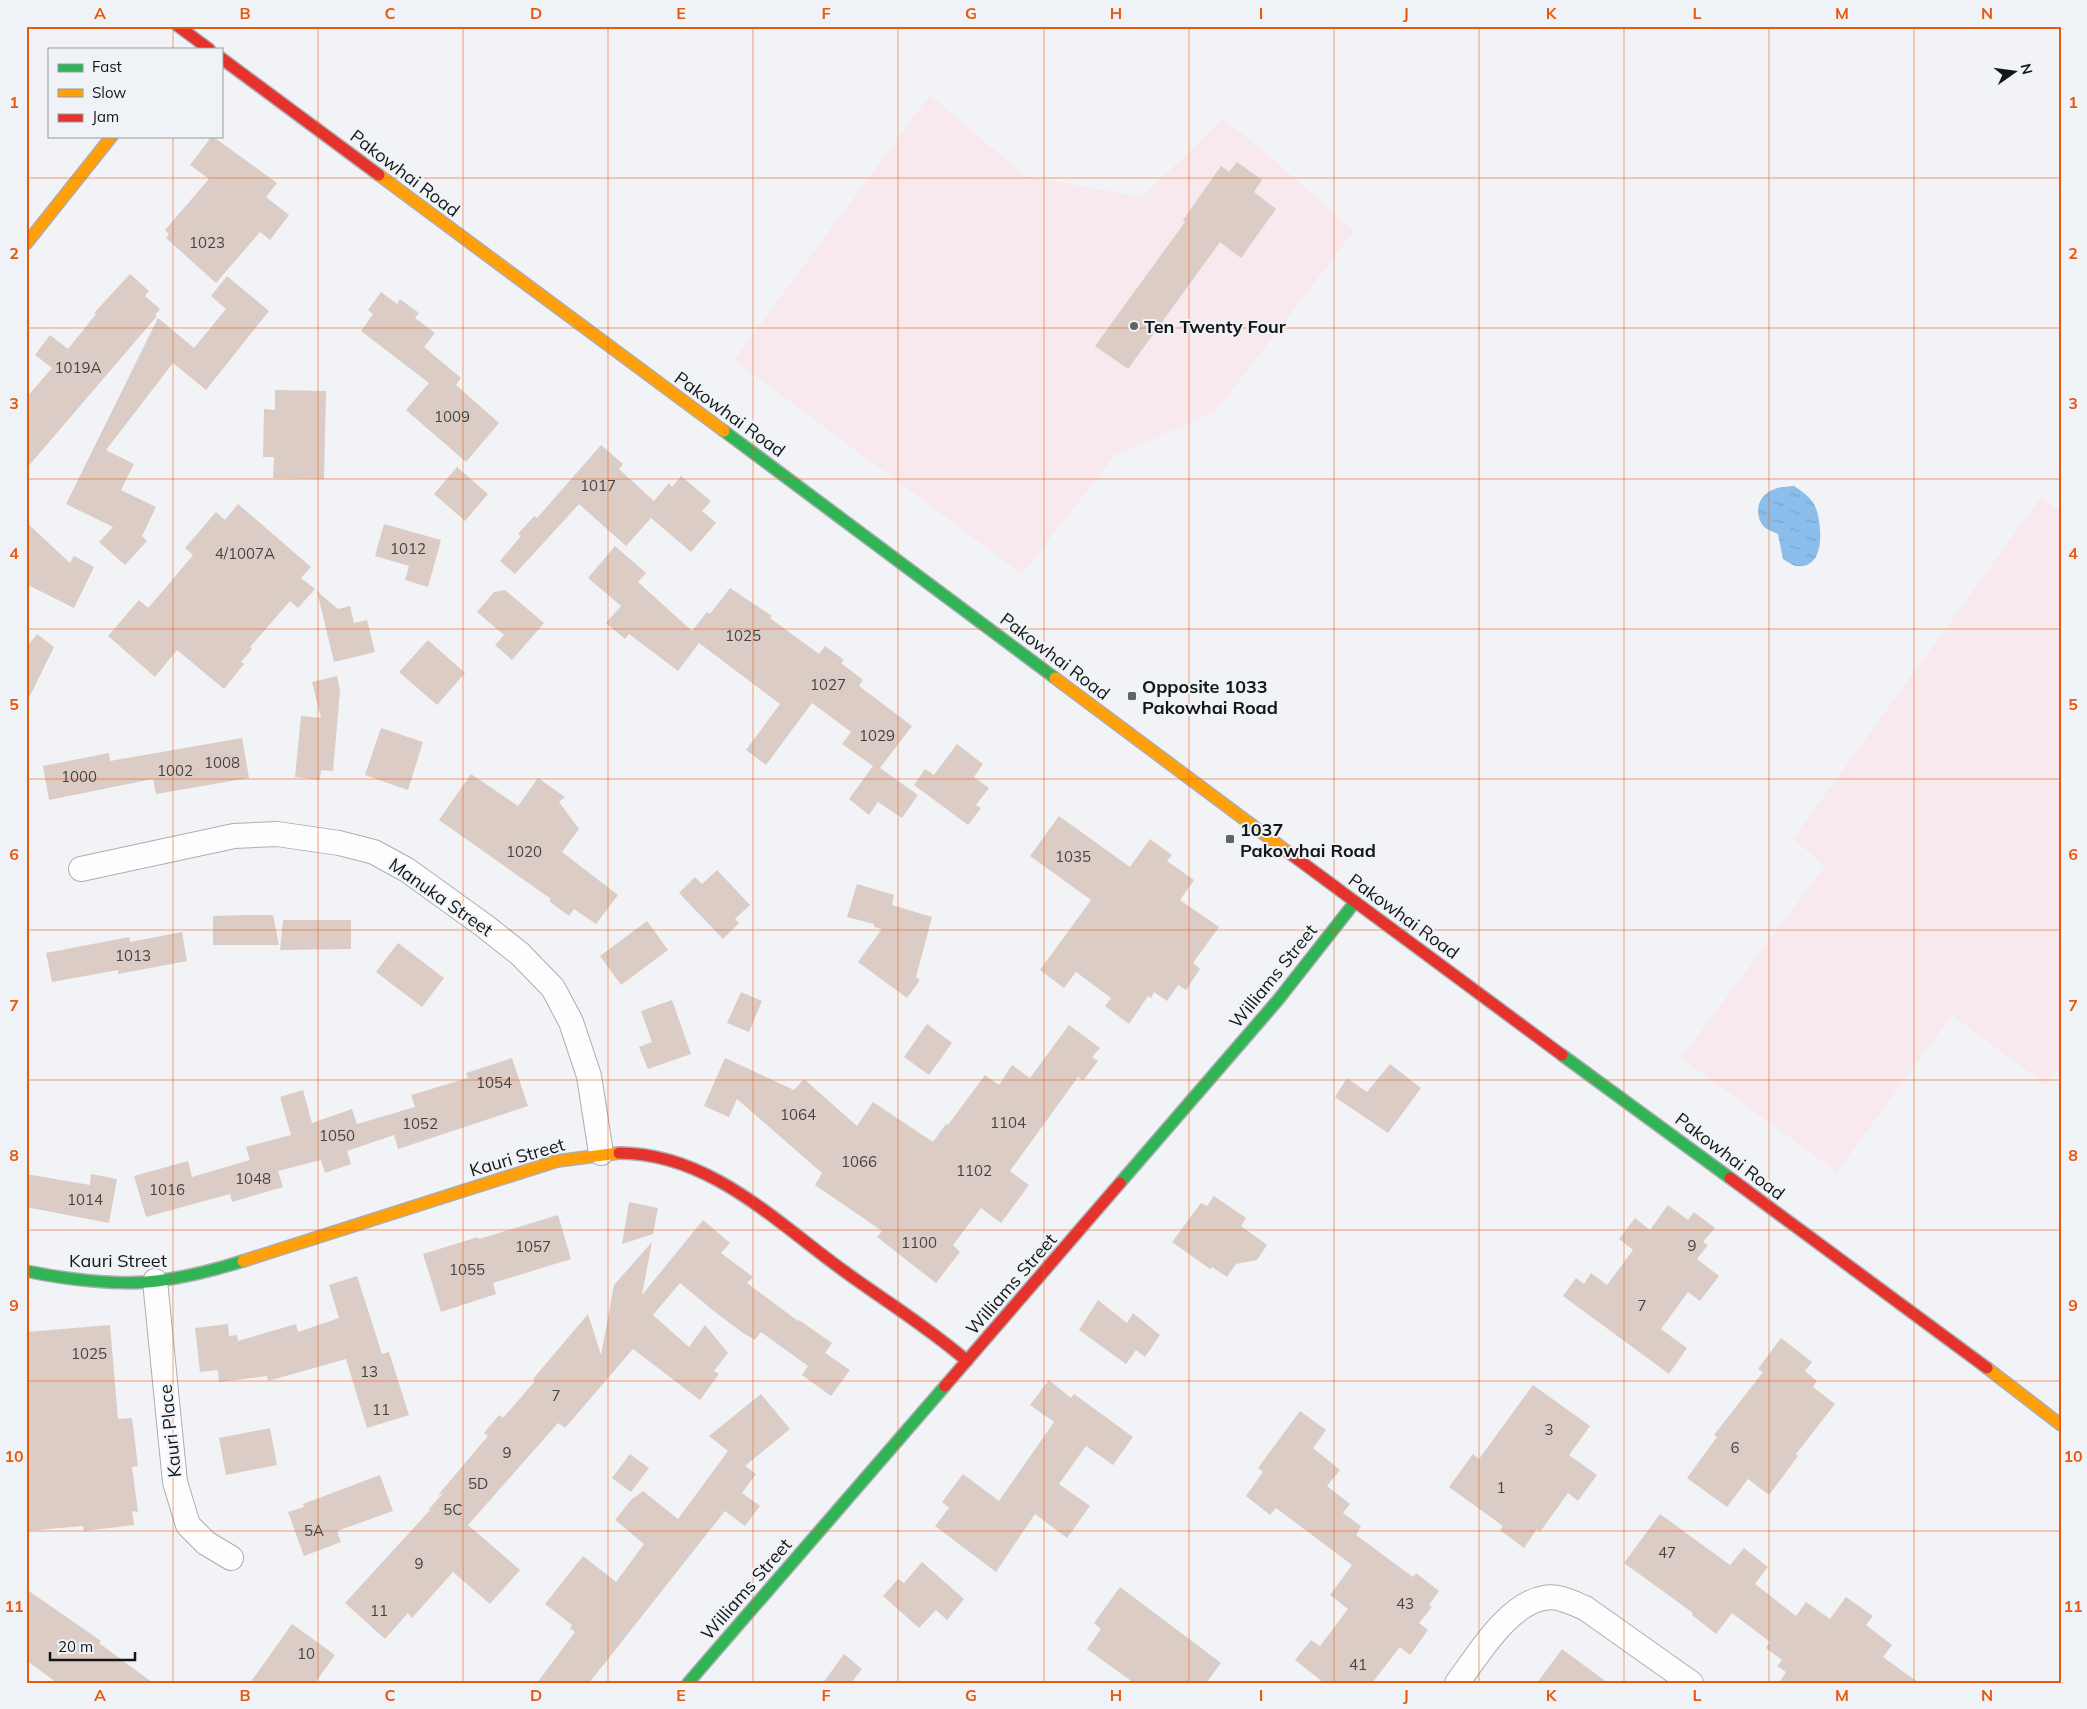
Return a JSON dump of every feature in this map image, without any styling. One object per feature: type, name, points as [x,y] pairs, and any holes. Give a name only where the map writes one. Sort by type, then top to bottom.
[{"type":"main road","points":[[178,26],[193,44],[206,48]]},
{"type":"main road","name":"Pakowhai Road","points":[[222,59],[1355,902],[1999,1377],[2061,1425]]},
{"type":"main road","points":[[26,244],[110,138]]},
{"type":"main road","name":"Williams Street","points":[[688,1683],[1278,1000],[1355,902]]},
{"type":"main road","name":"Kauri Street","points":[[26,1271],[54,1277],[103,1281],[155,1281],[210,1272],[558,1161],[601,1153],[646,1154],[676,1160],[708,1175],[748,1199],[844,1271],[947,1343],[967,1361]]},
{"type":"street","name":"Manuka Street","points":[[81,869],[234,836],[277,834],[339,843],[374,852],[407,870],[520,954],[553,988],[571,1022],[589,1076],[601,1153]]},
{"type":"street","name":"Kauri Place","points":[[155,1281],[175,1482],[188,1525],[206,1543],[231,1558]]},
{"type":"street","points":[[1458,1683],[1500,1626],[1518,1608],[1544,1598],[1565,1600],[1585,1608],[1692,1683]]},
{"type":"shaded area","points":[[930,95],[1025,176],[1142,197],[1223,119],[1265,152],[1354,231],[1216,411],[1114,456],[1022,574],[734,360]]},
{"type":"shaded area","points":[[2041,497],[2061,511],[2061,1066],[2046,1085],[1952,1015],[1837,1172],[1681,1058],[1825,866],[1793,839]]},
{"type":"water","points":[[1794,486],[1814,504],[1820,525],[1820,545],[1813,561],[1806,565],[1795,566],[1783,559],[1778,534],[1763,526],[1758,512],[1762,498],[1768,492]]},
{"type":"building","points":[[210,138],[215,138],[277,183],[266,197],[289,215],[270,240],[260,232],[216,283],[166,238],[169,234],[165,230],[209,179],[190,165]]},
{"type":"building","points":[[1237,162],[1262,180],[1254,192],[1276,209],[1241,258],[1220,242],[1128,369],[1095,346],[1185,222],[1183,220],[1221,166],[1229,172]]},
{"type":"building","points":[[130,274],[149,291],[145,296],[160,309],[155,315],[157,316],[26,469],[26,398],[52,368],[35,355],[50,335],[68,349],[96,314],[94,313]]},
{"type":"building","points":[[227,276],[269,311],[206,390],[173,363],[106,450],[134,464],[121,490],[156,507],[142,536],[147,541],[125,565],[99,542],[113,527],[66,504],[158,318],[194,348],[226,309],[211,296]]},
{"type":"building","points":[[381,292],[397,304],[400,299],[419,313],[415,318],[435,333],[424,347],[461,378],[456,385],[499,423],[466,462],[406,410],[429,383],[361,331],[373,314],[368,310]]},
{"type":"building","points":[[275,390],[326,391],[324,479],[273,478],[274,457],[263,457],[264,409],[275,410]]},
{"type":"building","points":[[601,445],[623,464],[619,469],[654,501],[669,483],[672,487],[681,476],[711,501],[702,511],[716,523],[691,552],[651,518],[626,546],[579,504],[515,574],[500,561],[521,536],[518,534],[534,516],[537,518]]},
{"type":"building","points":[[457,467],[488,494],[465,521],[434,494]]},
{"type":"building","points":[[238,504],[311,567],[301,578],[315,589],[298,608],[290,601],[250,647],[252,649],[241,662],[244,664],[224,689],[177,650],[155,677],[108,636],[139,600],[148,608],[162,592],[193,555],[185,548],[216,512],[225,520]]},
{"type":"building","points":[[26,522],[70,563],[74,556],[94,567],[74,608],[26,584]]},
{"type":"building","points":[[384,524],[441,540],[428,587],[405,580],[409,566],[375,556]]},
{"type":"building","points":[[615,546],[646,573],[638,582],[692,631],[707,612],[710,614],[730,588],[772,616],[770,618],[819,654],[825,646],[844,660],[841,663],[863,680],[859,686],[912,726],[880,768],[918,795],[902,818],[878,802],[869,815],[849,799],[873,766],[842,744],[851,732],[812,703],[766,765],[746,750],[780,704],[699,643],[678,671],[629,634],[625,639],[606,623],[621,606],[588,578]]},
{"type":"building","points":[[505,590],[544,623],[512,660],[495,645],[504,635],[477,612],[494,592]]},
{"type":"building","points":[[317,591],[338,609],[350,606],[354,623],[367,620],[375,652],[334,662]]},
{"type":"building","points":[[37,634],[54,647],[26,704],[26,648]]},
{"type":"building","points":[[428,640],[465,673],[437,705],[399,672]]},
{"type":"building","points":[[337,676],[340,691],[333,771],[321,770],[320,780],[295,777],[301,716],[321,718],[312,682]]},
{"type":"building","points":[[381,728],[423,742],[408,790],[365,775]]},
{"type":"building","points":[[242,738],[249,778],[156,794],[153,779],[49,800],[43,766],[109,753],[110,761]]},
{"type":"building","points":[[957,744],[983,764],[974,777],[989,788],[976,805],[981,808],[968,825],[914,785],[925,769],[934,775]]},
{"type":"building","points":[[471,774],[518,806],[538,778],[565,797],[559,802],[579,829],[562,852],[618,895],[596,924],[574,909],[569,916],[549,901],[551,899],[439,820]]},
{"type":"building","points":[[1059,816],[1130,867],[1150,839],[1172,855],[1167,861],[1194,880],[1180,900],[1219,927],[1193,963],[1200,969],[1186,990],[1178,985],[1167,1001],[1154,992],[1151,998],[1148,996],[1129,1024],[1105,1006],[1111,998],[1076,972],[1064,988],[1040,970],[1091,900],[1030,856]]},
{"type":"building","points":[[717,870],[750,905],[735,919],[739,923],[723,939],[679,893],[695,877],[702,884]]},
{"type":"building","points":[[857,884],[894,895],[892,905],[932,917],[916,977],[920,980],[907,998],[858,962],[882,929],[874,927],[874,924],[847,917]]},
{"type":"building","points":[[273,915],[279,945],[213,945],[213,916]]},
{"type":"building","points":[[283,920],[351,920],[351,949],[280,950]]},
{"type":"building","points":[[647,921],[668,950],[621,985],[600,956]]},
{"type":"building","points":[[182,932],[187,961],[118,974],[118,970],[52,982],[46,953],[129,937],[130,942]]},
{"type":"building","points":[[398,943],[444,978],[422,1007],[376,972]]},
{"type":"building","points":[[741,992],[762,1001],[749,1032],[727,1023]]},
{"type":"building","points":[[672,1000],[691,1054],[648,1069],[639,1047],[652,1042],[641,1011]]},
{"type":"building","points":[[927,1024],[952,1043],[929,1075],[904,1057]]},
{"type":"building","points":[[1069,1025],[1100,1048],[1092,1057],[1098,1061],[1083,1081],[1078,1077],[1010,1171],[1029,1185],[1001,1223],[981,1208],[953,1245],[960,1252],[936,1283],[877,1237],[882,1231],[815,1185],[822,1173],[737,1099],[729,1117],[704,1106],[725,1058],[794,1090],[804,1079],[857,1126],[873,1102],[933,1142],[985,1075],[999,1085],[1012,1065],[1030,1078]]},
{"type":"building","points":[[512,1058],[528,1106],[398,1149],[394,1135],[347,1151],[351,1164],[325,1173],[321,1160],[278,1171],[283,1187],[232,1202],[230,1194],[146,1217],[134,1176],[188,1161],[192,1177],[250,1160],[246,1147],[291,1135],[280,1097],[303,1090],[312,1123],[352,1109],[357,1124],[415,1107],[411,1095],[468,1078],[466,1073]]},
{"type":"building","points":[[1390,1064],[1421,1088],[1388,1133],[1335,1097],[1347,1078],[1367,1092]]},
{"type":"building","points":[[26,1174],[90,1185],[91,1174],[117,1179],[109,1223],[26,1207]]},
{"type":"building","points":[[1214,1196],[1246,1218],[1241,1226],[1267,1245],[1257,1260],[1236,1264],[1227,1277],[1212,1267],[1210,1269],[1172,1242],[1201,1203],[1207,1206]]},
{"type":"building","points":[[629,1202],[658,1208],[653,1234],[622,1244]]},
{"type":"building","points":[[1668,1205],[1688,1220],[1694,1212],[1715,1228],[1703,1242],[1708,1245],[1697,1259],[1719,1276],[1700,1301],[1688,1292],[1661,1329],[1687,1348],[1669,1374],[1563,1296],[1576,1278],[1584,1284],[1591,1273],[1607,1285],[1633,1250],[1619,1239],[1635,1218],[1650,1230]]},
{"type":"building","points":[[558,1215],[571,1259],[493,1283],[496,1294],[441,1312],[423,1254]]},
{"type":"building","points":[[703,1220],[730,1243],[721,1253],[753,1277],[747,1283],[798,1321],[832,1343],[825,1353],[850,1370],[831,1396],[802,1375],[808,1366],[761,1332],[755,1340],[743,1333],[680,1283],[653,1315],[689,1347],[705,1325],[728,1353],[714,1371],[719,1374],[700,1400],[633,1349],[565,1428],[558,1423],[468,1525],[520,1570],[490,1604],[453,1572],[412,1618],[408,1613],[385,1639],[345,1603],[431,1509],[428,1510],[443,1493],[438,1495],[488,1436],[484,1433],[499,1415],[503,1418],[588,1314],[601,1355],[614,1285],[652,1242],[642,1295]]},
{"type":"building","points":[[357,1276],[382,1354],[389,1352],[409,1415],[367,1428],[346,1359],[268,1381],[267,1376],[219,1382],[218,1370],[200,1372],[195,1328],[228,1324],[229,1336],[237,1335],[238,1341],[296,1324],[298,1332],[339,1318],[329,1285]]},
{"type":"building","points":[[1098,1300],[1127,1323],[1133,1313],[1160,1335],[1145,1357],[1136,1350],[1126,1364],[1079,1330]]},
{"type":"building","points":[[110,1325],[118,1419],[132,1418],[138,1466],[132,1467],[138,1512],[132,1511],[134,1525],[84,1531],[83,1526],[26,1531],[26,1332]]},
{"type":"building","points":[[1781,1338],[1812,1362],[1805,1371],[1817,1381],[1813,1387],[1835,1404],[1796,1454],[1798,1456],[1769,1495],[1748,1479],[1727,1507],[1687,1478],[1717,1437],[1714,1435],[1763,1372],[1758,1369]]},
{"type":"building","points":[[1049,1380],[1071,1398],[1074,1394],[1133,1437],[1113,1465],[1086,1446],[1059,1484],[1090,1506],[1067,1538],[1035,1514],[996,1572],[935,1526],[949,1508],[942,1502],[963,1474],[999,1501],[1054,1422],[1030,1405]]},
{"type":"building","points":[[1533,1385],[1590,1426],[1569,1455],[1597,1475],[1578,1501],[1568,1493],[1540,1532],[1537,1529],[1524,1548],[1500,1530],[1503,1526],[1449,1487],[1473,1454],[1479,1459]]},
{"type":"building","points":[[761,1394],[790,1429],[745,1466],[756,1474],[742,1493],[760,1506],[745,1526],[725,1511],[589,1683],[537,1683],[575,1632],[570,1628],[572,1625],[545,1604],[583,1556],[616,1582],[644,1544],[615,1520],[631,1500],[643,1491],[678,1519],[728,1451],[709,1436]]},
{"type":"building","points":[[1300,1411],[1326,1430],[1313,1448],[1340,1470],[1327,1486],[1350,1504],[1343,1513],[1361,1526],[1356,1535],[1413,1577],[1416,1573],[1439,1591],[1429,1605],[1432,1607],[1419,1623],[1428,1630],[1410,1655],[1400,1647],[1372,1683],[1324,1683],[1295,1660],[1311,1640],[1320,1646],[1348,1609],[1330,1595],[1352,1565],[1276,1508],[1270,1515],[1246,1496],[1263,1472],[1258,1468]]},
{"type":"building","points":[[270,1428],[277,1465],[226,1475],[219,1438]]},
{"type":"building","points":[[630,1454],[649,1468],[631,1492],[612,1478]]},
{"type":"building","points":[[380,1475],[393,1511],[337,1531],[341,1542],[304,1556],[288,1512],[304,1507],[303,1504]]},
{"type":"building","points":[[1660,1514],[1730,1565],[1744,1548],[1768,1567],[1755,1584],[1796,1616],[1806,1602],[1830,1619],[1846,1597],[1873,1616],[1866,1625],[1892,1645],[1883,1657],[1919,1683],[1779,1683],[1786,1672],[1777,1666],[1782,1660],[1766,1648],[1770,1642],[1732,1613],[1716,1634],[1692,1615],[1693,1613],[1624,1563]]},
{"type":"building","points":[[922,1562],[964,1599],[947,1620],[936,1610],[919,1628],[883,1596],[898,1579],[904,1583]]},
{"type":"building","points":[[1120,1587],[1221,1663],[1206,1683],[1134,1683],[1087,1649],[1101,1629],[1094,1623]]},
{"type":"building","points":[[26,1589],[101,1641],[99,1643],[153,1683],[57,1683],[26,1660]]},
{"type":"building","points":[[292,1624],[335,1655],[315,1683],[250,1683]]},
{"type":"building","points":[[1562,1649],[1608,1683],[1537,1683]]},
{"type":"building","points":[[844,1654],[862,1669],[851,1683],[823,1683]]},
{"type":"traffic: fast","points":[[724,431],[1055,678]]},
{"type":"traffic: fast","points":[[1120,1183],[1278,1000],[1355,902]]},
{"type":"traffic: fast","points":[[1562,1055],[1730,1178]]},
{"type":"traffic: fast","points":[[26,1271],[57,1277],[125,1283],[157,1281],[190,1275],[243,1261]]},
{"type":"traffic: fast","points":[[688,1683],[945,1386]]},
{"type":"traffic: slow","points":[[26,244],[110,138]]},
{"type":"traffic: slow","points":[[379,175],[724,431]]},
{"type":"traffic: slow","points":[[1055,678],[1288,852]]},
{"type":"traffic: slow","points":[[243,1261],[557,1161],[619,1153]]},
{"type":"traffic: slow","points":[[1987,1368],[2061,1425]]},
{"type":"traffic: jam","points":[[178,26],[208,48]]},
{"type":"traffic: jam","points":[[222,59],[379,175]]},
{"type":"traffic: jam","points":[[1288,852],[1562,1055]]},
{"type":"traffic: jam","points":[[619,1153],[652,1156],[682,1164],[712,1177],[739,1193],[844,1271],[922,1325],[967,1361]]},
{"type":"traffic: jam","points":[[1730,1178],[1987,1368]]},
{"type":"traffic: jam","points":[[945,1386],[1120,1183]]},
{"type":"place","name":"Ten Twenty Four","points":[[1134,326]]},
{"type":"place","name":"Opposite 1033 Pakowhai Road","points":[[1132,696]]},
{"type":"place","name":"1037 Pakowhai Road","points":[[1230,839]]}]
